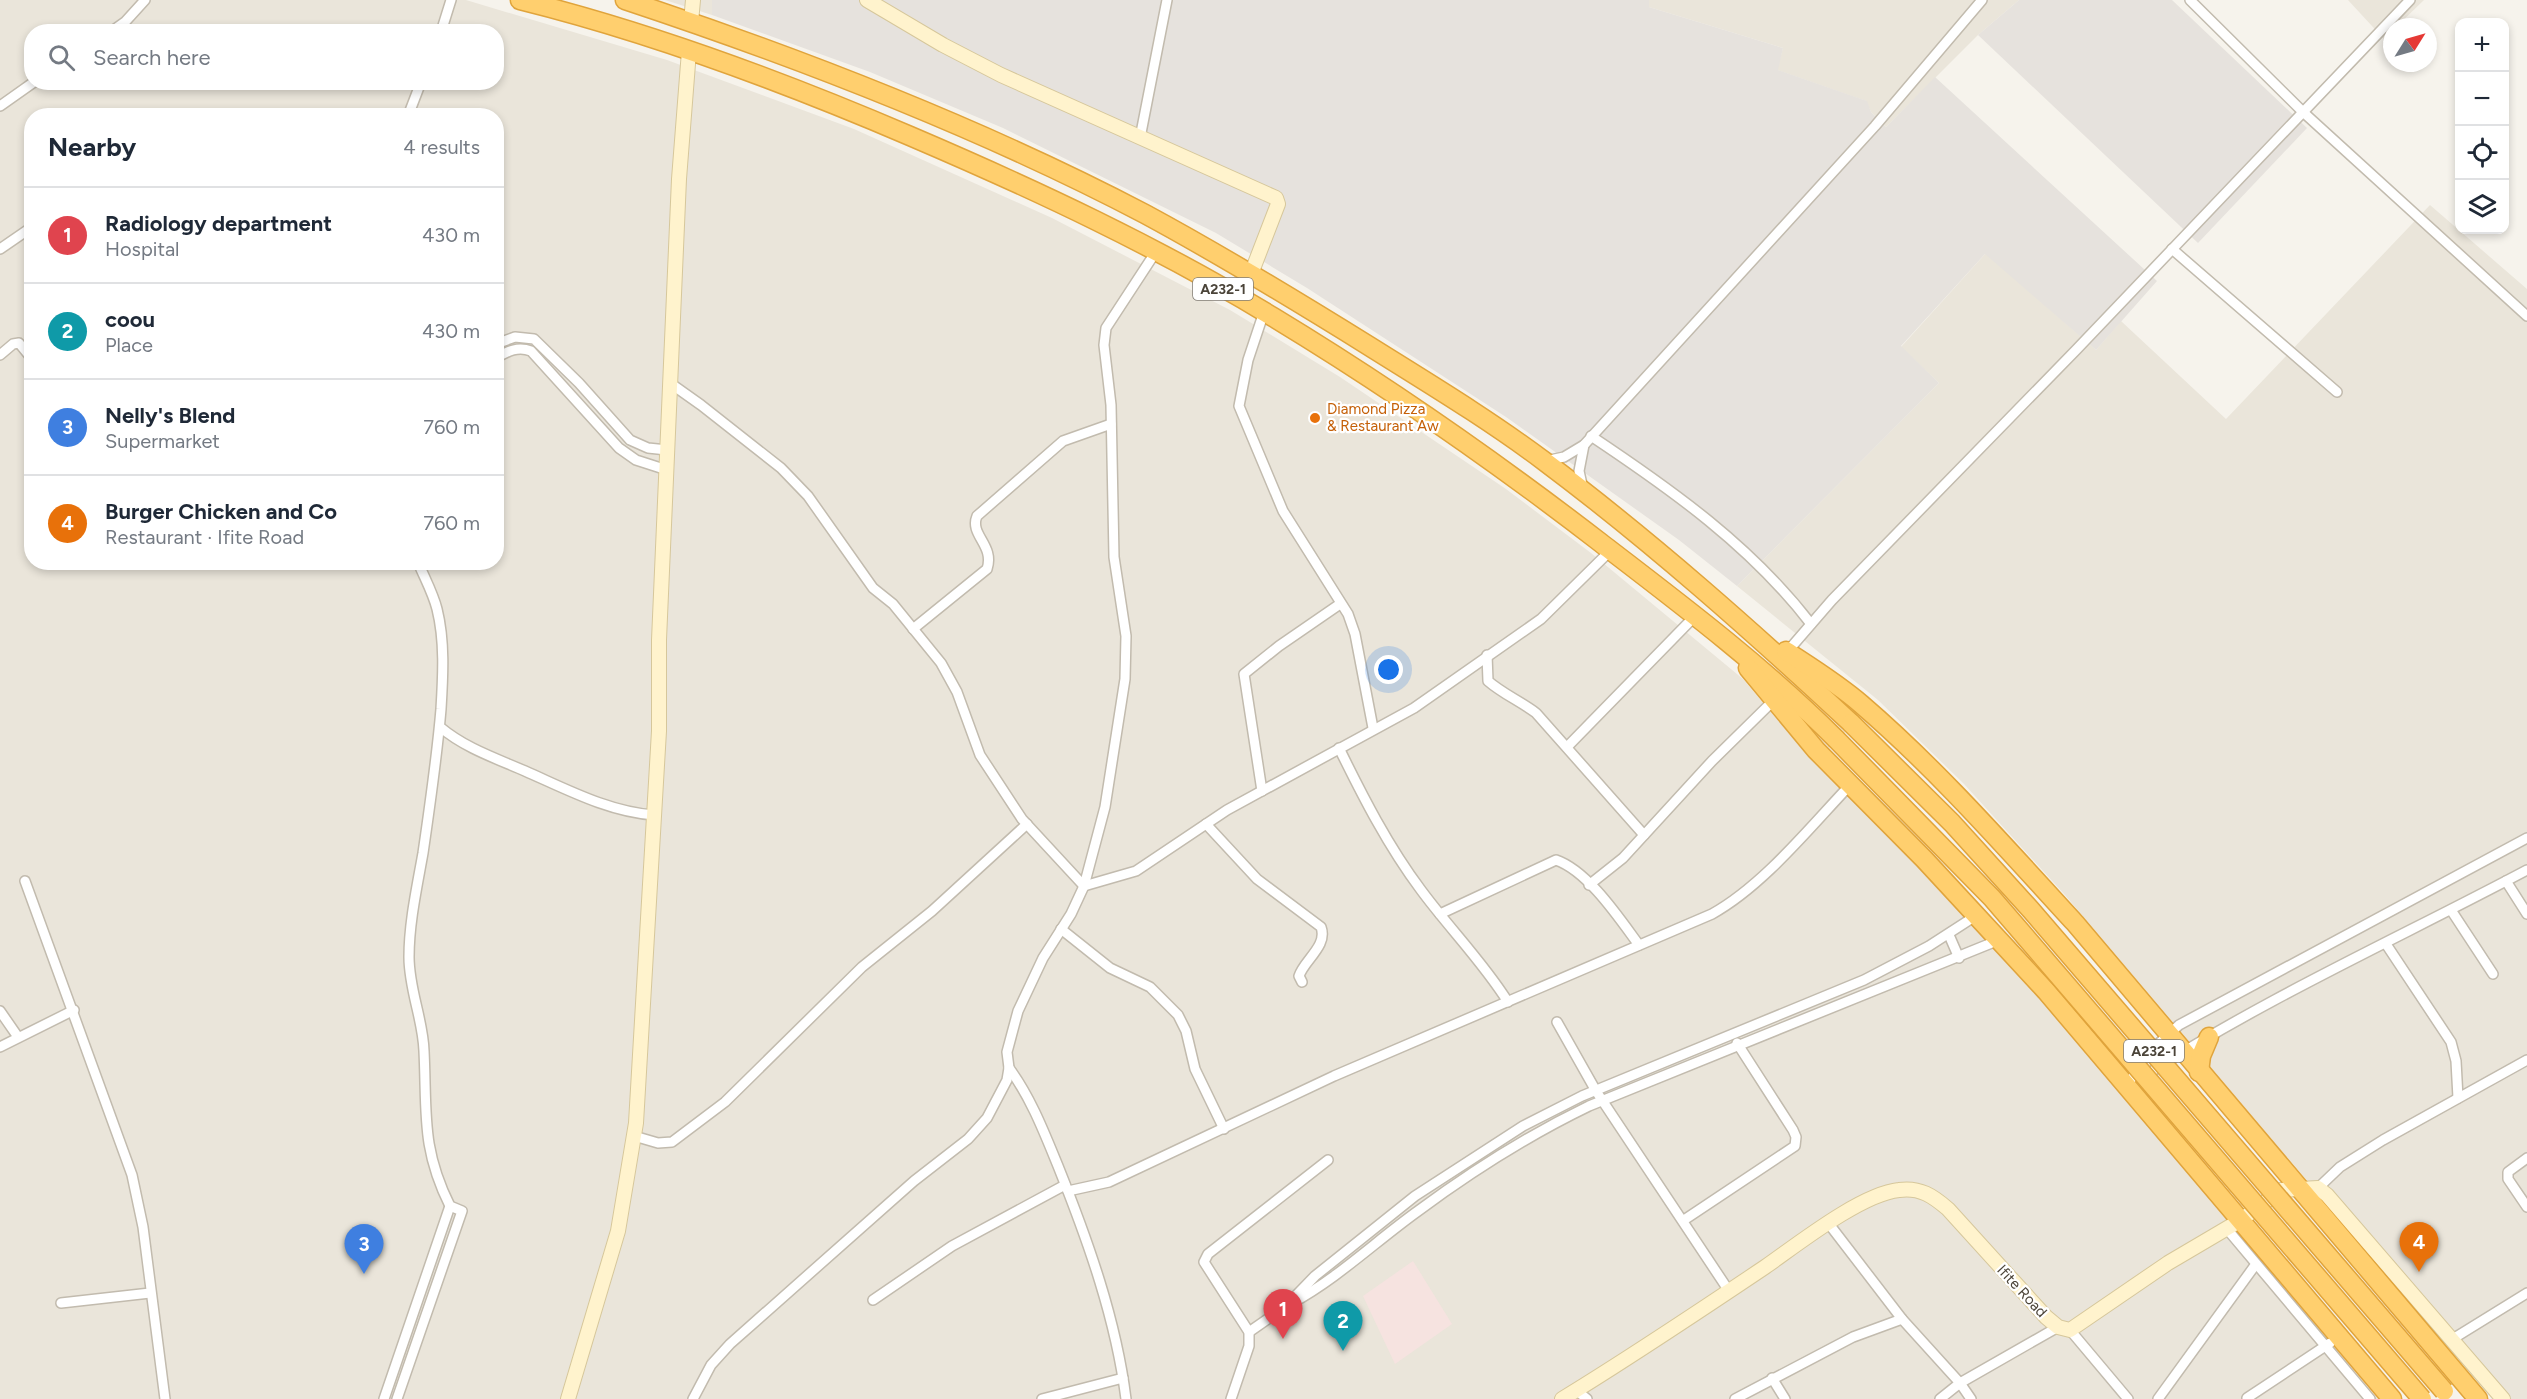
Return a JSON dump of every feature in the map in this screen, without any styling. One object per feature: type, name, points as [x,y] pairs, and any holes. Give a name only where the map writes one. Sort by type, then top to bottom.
[{"type":"highway","name":"A232-1","points":[[520,0],[582,15],[689,51],[849,110],[938,148],[1155,252],[1264,312],[1434,420],[1611,550],[1797,700],[2000,906],[2422,1399]]},
{"type":"highway","name":"A232-1","points":[[625,0],[855,82],[985,138],[1144,214],[1251,274],[1440,390],[1544,461],[1744,623],[1851,723],[1952,824],[2031,910],[2447,1395]]},
{"type":"highway","points":[[1744,623],[1860,703],[1955,795],[2074,923],[2284,1171],[2290,1189],[2316,1197],[2478,1399]]},
{"type":"highway","points":[[1726,641],[1810,744],[2000,940],[2126,1088],[2234,1225],[2333,1341],[2392,1399]]},
{"type":"highway","points":[[2199,1072],[2201,1056],[2209,1037]]},
{"type":"street","points":[[122,24],[145,0]]},
{"type":"street","points":[[444,24],[452,0]]},
{"type":"street","points":[[691,22],[693,0]]},
{"type":"street","points":[[867,0],[962,55],[1276,198],[1278,204],[1251,274]]},
{"type":"street","points":[[1140,138],[1167,0]]},
{"type":"street","points":[[1544,461],[1564,457],[1584,445],[1875,126],[1982,0]]},
{"type":"street","points":[[2190,0],[2303,112],[2527,316]]},
{"type":"street","points":[[1787,652],[1896,533],[2410,0]]},
{"type":"street","points":[[568,1399],[618,1231],[634,1136],[645,1006],[680,160],[689,51]]},
{"type":"street","points":[[0,106],[24,89]]},
{"type":"street","points":[[411,108],[418,90]]},
{"type":"street","points":[[0,249],[24,232]]},
{"type":"street","points":[[2172,249],[2337,392]]},
{"type":"street","points":[[693,1399],[711,1365],[730,1344],[914,1181],[968,1139],[987,1118],[1007,1080],[1009,1068],[1007,1052],[1018,1011],[1043,958],[1084,886],[1106,807],[1125,679],[1126,636],[1114,557],[1111,424],[1104,345],[1106,328],[1155,252]]},
{"type":"street","points":[[1264,312],[1248,360],[1239,406],[1284,511],[1348,614],[1355,634],[1373,728]]},
{"type":"street","points":[[504,341],[515,337],[534,339],[572,376],[630,440],[648,448],[667,450]]},
{"type":"street","points":[[0,355],[13,344],[19,344],[24,350]]},
{"type":"street","points":[[504,353],[522,348],[531,351],[619,448],[636,460],[667,470]]},
{"type":"street","points":[[670,383],[780,468],[808,496],[873,588],[893,604],[940,663],[957,692],[980,755],[1027,824],[1084,886]]},
{"type":"street","points":[[913,628],[987,569],[989,554],[975,527],[977,516],[1063,441],[1111,424]]},
{"type":"street","points":[[1591,436],[1719,528],[1766,571],[1811,624]]},
{"type":"street","points":[[1584,445],[1579,471],[1584,493]]},
{"type":"street","points":[[1084,886],[1136,871],[1206,824],[1262,791],[1373,728],[1414,708],[1541,619],[1611,550]]},
{"type":"street","points":[[384,1399],[450,1206],[435,1171],[425,1129],[424,1046],[411,989],[409,956],[438,747],[443,682],[442,640],[437,609],[421,570]]},
{"type":"street","points":[[1262,791],[1244,674],[1279,646],[1340,604]]},
{"type":"street","points":[[1567,747],[1695,616]]},
{"type":"street","points":[[1487,655],[1488,681],[1502,693],[1536,713],[1644,835]]},
{"type":"street","points":[[1589,885],[1623,858],[1712,761],[1774,700]]},
{"type":"street","points":[[440,727],[457,742],[612,807],[654,815]]},
{"type":"street","points":[[438,747],[457,742]]},
{"type":"street","points":[[1339,747],[1365,802],[1391,846],[1440,914],[1491,976],[1508,1002]]},
{"type":"street","points":[[873,1300],[952,1246],[1067,1188],[1109,1182],[1334,1076],[1639,945],[1666,936],[1728,905],[1797,841],[1851,784]]},
{"type":"street","points":[[634,1136],[658,1143],[672,1142],[725,1102],[862,968],[932,910],[1027,824]]},
{"type":"street","points":[[1206,824],[1257,879],[1321,927],[1320,944],[1301,970],[1299,976],[1302,981]]},
{"type":"street","points":[[2126,1088],[2145,1056],[2166,1034],[2527,838]]},
{"type":"street","points":[[1440,914],[1556,860],[1567,864],[1589,885],[1639,945]]},
{"type":"street","points":[[2126,1088],[2181,1052],[2527,870]]},
{"type":"street","points":[[24,881],[53,964],[74,1010],[132,1175],[143,1227],[165,1399]]},
{"type":"street","points":[[2506,881],[2527,914]]},
{"type":"street","points":[[2451,910],[2493,974]]},
{"type":"street","points":[[1285,1307],[1315,1276],[1415,1196],[1523,1126],[1596,1091],[1863,980],[1949,935],[1977,915]]},
{"type":"street","points":[[1061,929],[1110,968],[1150,987],[1178,1015],[1186,1031],[1195,1069],[1224,1129]]},
{"type":"street","points":[[1949,935],[1959,958]]},
{"type":"street","points":[[1249,1332],[1325,1283],[1461,1180],[1559,1121],[2000,940]]},
{"type":"street","points":[[2386,944],[2451,1042],[2456,1061],[2458,1098]]},
{"type":"street","points":[[1917,952],[1926,971]]},
{"type":"street","points":[[0,1047],[74,1010]]},
{"type":"street","points":[[0,1011],[18,1037]]},
{"type":"street","points":[[1557,1022],[1596,1091],[1684,1220],[1729,1291]]},
{"type":"street","points":[[1684,1220],[1795,1146],[1796,1137],[1793,1130],[1732,1036]]},
{"type":"street","points":[[2503,1399],[2339,1209],[2316,1197],[2340,1167],[2527,1060]]},
{"type":"street","points":[[1009,1068],[1026,1091],[1067,1188],[1104,1296],[1121,1358],[1126,1399]]},
{"type":"street","points":[[2527,1158],[2508,1172],[2508,1179],[2527,1207]]},
{"type":"street","points":[[1231,1399],[1249,1346],[1249,1332],[1204,1262],[1208,1254],[1328,1160]]},
{"type":"street","name":"Ifite Road","points":[[1562,1399],[1582,1395],[1729,1291],[1829,1224],[1877,1196],[1897,1190],[1915,1189],[1931,1195],[1948,1209],[2064,1328]]},
{"type":"street","points":[[1940,1399],[1960,1383],[2064,1328],[2290,1189]]},
{"type":"street","points":[[397,1399],[462,1211],[450,1206]]},
{"type":"street","points":[[1829,1224],[1902,1319],[1960,1383],[1971,1399]]},
{"type":"street","points":[[2234,1225],[2256,1264],[2333,1341],[2370,1399]]},
{"type":"street","points":[[2158,1399],[2256,1264]]},
{"type":"street","points":[[61,1303],[150,1293]]},
{"type":"street","points":[[2451,1340],[2527,1293]]},
{"type":"street","points":[[1735,1399],[1853,1337],[1902,1319]]},
{"type":"street","points":[[2064,1328],[2128,1399]]},
{"type":"street","points":[[2247,1398],[2333,1341]]},
{"type":"street","points":[[1042,1399],[1124,1378]]},
{"type":"street","points":[[1772,1378],[1785,1399]]},
{"type":"shaded area","points":[[0,0],[466,0],[667,60],[854,129],[1052,218],[1230,310],[1340,377],[1506,489],[1591,553],[1743,679],[1803,750],[1950,899],[2036,993],[2378,1399],[0,1399]]},
{"type":"shaded area","points":[[665,0],[712,0],[712,15]]},
{"type":"shaded area","points":[[712,0],[1649,0],[1649,7],[1783,48],[1778,70],[1867,101],[1871,112],[1886,127],[1935,77],[2157,281],[2096,350],[1985,254],[1901,346],[1939,383],[1737,586],[1679,540],[1506,417],[1307,288],[1216,233],[1003,128],[870,72],[712,15]]},
{"type":"shaded area","points":[[1649,0],[2019,0],[1978,35],[1886,127],[1871,112],[1866,101],[1777,70],[1783,48],[1649,7]]},
{"type":"shaded area","points":[[2019,0],[2172,0],[2307,128],[2198,243],[1978,35]]},
{"type":"shaded area","points":[[2348,0],[2424,0],[2405,18],[2383,18],[2383,38]]},
{"type":"shaded area","points":[[2430,205],[2455,227],[2455,234],[2463,234],[2527,289],[2527,1399],[2492,1399],[2065,895],[1964,784],[1878,700],[1737,586],[1939,383],[1901,347],[1986,253],[2096,350],[2121,321],[2226,419]]},
{"type":"shaded area","points":[[1413,1261],[1452,1324],[1395,1364],[1363,1296]]},
{"type":"place","name":"Diamond Pizza & Restaurant Aw","points":[[1315,418]]},
{"type":"place","name":"Burger Chicken and Co","points":[[2419,1272]]},
{"type":"place","name":"Nelly's Blend","points":[[364,1274]]},
{"type":"place","name":"Radiology department","points":[[1283,1339]]},
{"type":"place","name":"coou","points":[[1343,1351]]}]
